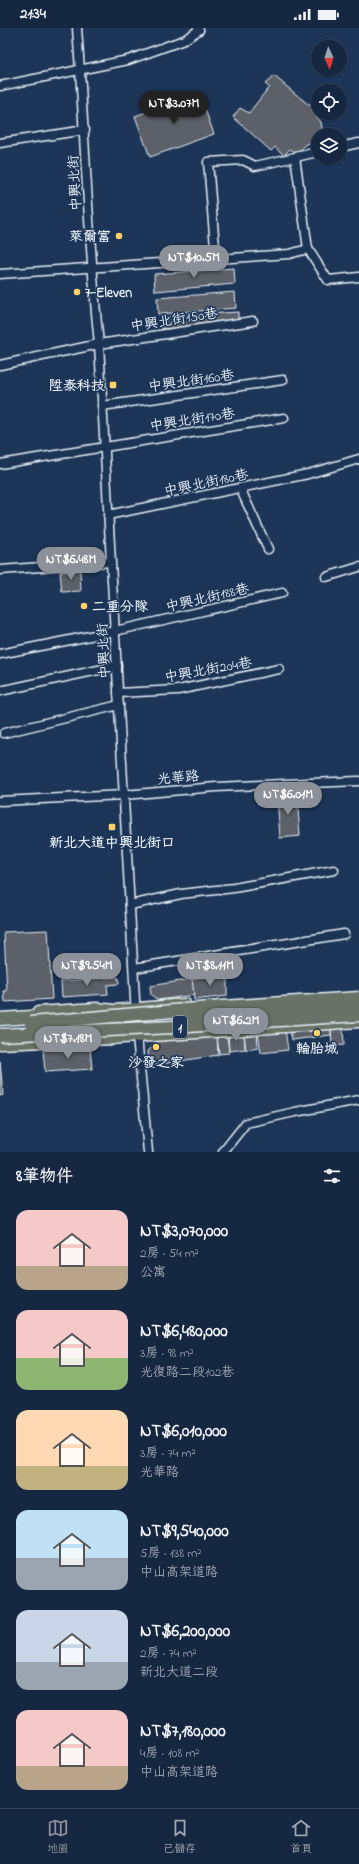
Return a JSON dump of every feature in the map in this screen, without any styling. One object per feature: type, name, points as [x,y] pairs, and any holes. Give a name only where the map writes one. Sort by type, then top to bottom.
[{"type":"highway","name":"1","points":[[0,1025],[221,1007],[359,998]]},
{"type":"highway","points":[[31,1023],[222,1016],[359,1006]]},
{"type":"highway","points":[[0,1019],[96,1013],[115,1010]]},
{"type":"highway","name":"1","points":[[0,1035],[173,1027],[359,1015]]},
{"type":"highway","points":[[0,1043],[114,1038]]},
{"type":"main road","name":"1","points":[[0,1014],[96,1008],[115,1010],[136,1007],[359,994]]},
{"type":"main road","name":"1","points":[[0,1047],[72,1043],[137,1036],[359,1022]]},
{"type":"street","name":"中興北街","points":[[77,28],[91,266],[99,344],[137,1036],[148,1152]]},
{"type":"street","points":[[0,86],[128,60],[184,40],[199,30],[198,28]]},
{"type":"street","points":[[0,143],[84,130]]},
{"type":"street","points":[[347,146],[359,143]]},
{"type":"street","points":[[216,259],[208,162],[243,160],[255,166],[311,154]]},
{"type":"street","points":[[295,158],[308,249],[328,280],[359,277]]},
{"type":"street","points":[[0,274],[91,266],[288,254],[308,249]]},
{"type":"street","name":"中興北街150巷","points":[[0,365],[99,344],[253,321]]},
{"type":"street","name":"中興北街160巷","points":[[102,406],[283,380]]},
{"type":"street","name":"中興北街170巷","points":[[0,464],[284,418]]},
{"type":"street","name":"中興北街180巷","points":[[108,515],[308,474],[359,459]]},
{"type":"street","points":[[240,488],[268,549]]},
{"type":"street","points":[[0,570],[110,562]]},
{"type":"street","points":[[326,577],[359,567]]},
{"type":"street","name":"中興北街188巷","points":[[0,654],[115,631],[282,594]]},
{"type":"street","points":[[0,691],[117,666]]},
{"type":"street","name":"中興北街204巷","points":[[118,693],[178,690],[279,669]]},
{"type":"street","points":[[4,733],[119,705]]},
{"type":"street","name":"光華路","points":[[0,801],[124,795],[216,787],[359,781]]},
{"type":"street","points":[[130,905],[181,894],[234,888],[334,870]]},
{"type":"street","points":[[134,968],[344,934]]},
{"type":"street","points":[[223,1152],[246,1123],[359,1100]]},
{"type":"building","points":[[274,76],[311,106],[311,120],[319,120],[321,122],[322,128],[311,128],[311,143],[307,144],[297,153],[290,149],[284,155],[275,147],[271,151],[233,117],[240,108],[249,113],[269,87],[265,84]]},
{"type":"building","points":[[199,93],[214,134],[150,157],[135,116]]},
{"type":"building","points":[[234,268],[235,284],[155,291],[154,274]]},
{"type":"building","points":[[235,292],[236,308],[158,314],[157,298]]},
{"type":"building","points":[[238,312],[238,323],[162,329],[161,317]]},
{"type":"building","points":[[80,570],[81,591],[62,592],[60,572]]},
{"type":"building","points":[[297,794],[300,836],[280,838],[277,796]]},
{"type":"building","points":[[48,930],[52,999],[5,1002],[4,991],[7,991],[4,932]]},
{"type":"building","points":[[227,972],[227,996],[194,1000],[192,979]]},
{"type":"building","points":[[118,977],[119,984],[107,985],[108,994],[62,997],[61,981]]},
{"type":"building","points":[[192,979],[194,995],[158,1000],[151,995],[150,986]]},
{"type":"building","points":[[343,1028],[344,1045],[332,1046],[331,1029]]},
{"type":"building","points":[[285,1029],[288,1050],[261,1053],[258,1032]]},
{"type":"building","points":[[331,1029],[331,1035],[292,1040],[290,1032]]},
{"type":"building","points":[[257,1032],[258,1048],[246,1050],[244,1034]]},
{"type":"building","points":[[244,1034],[245,1049],[229,1051],[228,1035]]},
{"type":"building","points":[[217,1035],[227,1035],[229,1053],[219,1054]]},
{"type":"building","points":[[217,1037],[218,1055],[149,1066],[148,1051],[159,1041]]},
{"type":"building","points":[[90,1047],[92,1069],[45,1072],[43,1050]]},
{"type":"building","points":[[0,1061],[3,1095],[0,1096]]},
{"type":"place","name":"萊爾富","points":[[119,236]]},
{"type":"place","name":"7-Eleven","points":[[77,292]]},
{"type":"place","name":"陞泰科技","points":[[113,385]]},
{"type":"place","name":"二重分隊","points":[[84,606]]},
{"type":"place","name":"新北大道中興北街口","points":[[112,827]]},
{"type":"place","name":"輪胎城","points":[[317,1033]]},
{"type":"place","name":"沙發之家","points":[[156,1047]]}]
